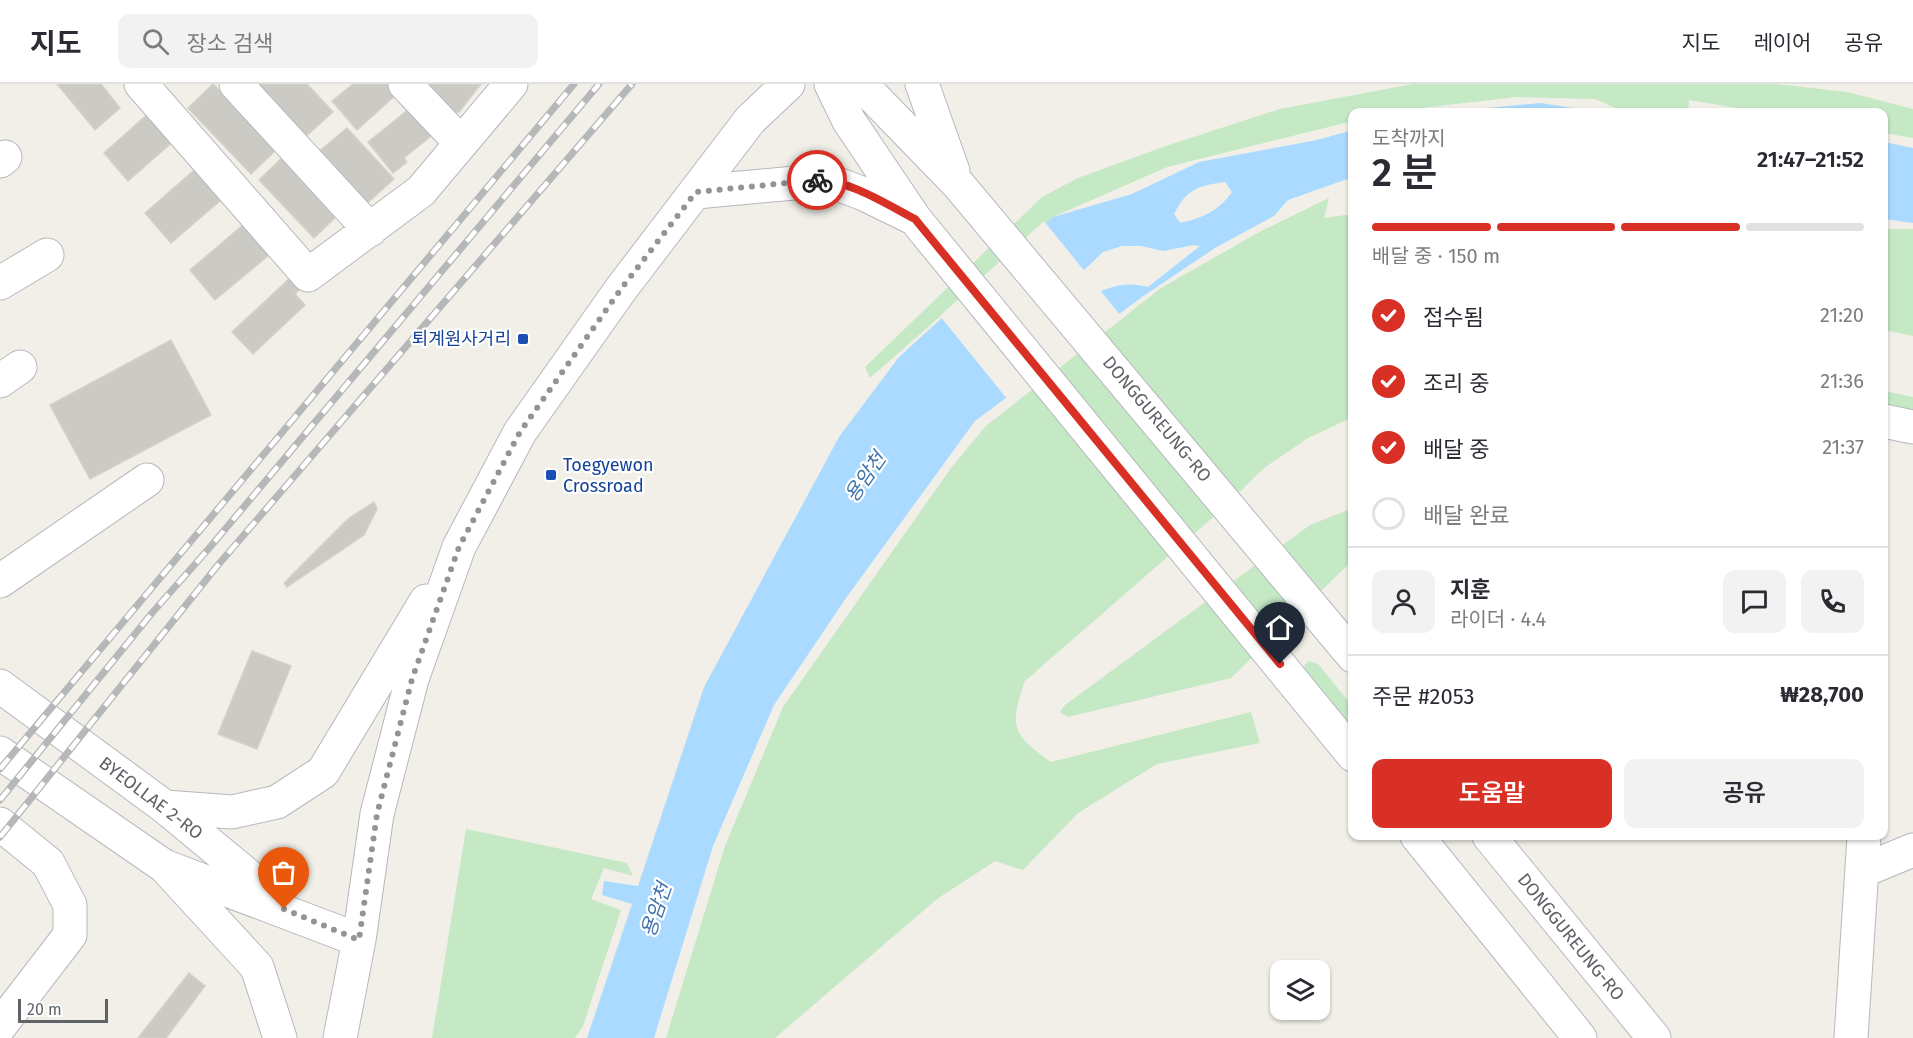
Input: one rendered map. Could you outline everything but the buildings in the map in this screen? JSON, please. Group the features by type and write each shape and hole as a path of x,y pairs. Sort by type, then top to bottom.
{"street":[{"path":"141,84 308,275 421,191 512,84"},
{"path":"236,84 370,230"},
{"path":"405,84 461,143"},
{"path":"165,807 232,812 277,802 323,772 459,547 520,432 621,289 750,120 789,84"},
{"path":"831,84 849,121 915,219 1348,749"},
{"path":"922,88 958,184"},
{"name":"DONGGUREUNG-RO","path":"870,94 958,184 1348,649"},
{"path":"696,192 827,180 864,194 915,219"},
{"path":"0,283 47,255"},
{"path":"1888,422 1913,427"},
{"path":"0,581 147,480"},
{"path":"340,1038 359,940 377,814 412,679 459,547"},
{"name":"BYEOLLAE 2-RO","path":"0,686 165,807 298,915"},
{"name":"BYEOLLAE 2-RO","path":"0,753 164,866 359,940"},
{"path":"0,824 48,863 70,905 70,935 0,1026"},
{"path":"1421,840 1580,1038"},
{"name":"DONGGUREUNG-RO","path":"1492,840 1654,1038"},
{"path":"1851,1038 1864,840"},
{"path":"1862,872 1913,850"},
{"path":"164,866 257,967 280,1038"}],"green space":[{"path":"1413,84 1775,84 1847,92 1913,109 1913,138 1888,134 1888,108 1737,108 1689,100 1688,108 1616,108 1595,99 1516,97 1421,108 1348,108 1348,122 1167,167 1053,217 870,378 865,367 1042,197 1078,178 1163,147 1280,109"},
{"path":"1329,198 1324,218 1348,215 1348,419 1308,438 1264,468 1219,512 1025,681 1016,719 1021,736 1051,762 1251,712 1260,743 1157,764 1078,813 1023,870 995,861 937,899 775,1038 666,1038 725,846 783,707 951,468 986,426 1161,288 1261,231"},
{"path":"1888,229 1913,229 1913,336 1888,331"},
{"path":"1888,392 1913,397 1913,425 1888,420"},
{"path":"1348,510 1348,565 1231,678 1068,717 1060,712 1065,705 1310,525"},
{"path":"1309,661 1318,664 1348,701 1348,723 1306,673 1304,666"},
{"path":"466,829 627,863 633,876 604,868 591,899 621,910 583,1026 575,1038 432,1038"}],"water":[{"path":"1540,103 1573,108 1488,108"},
{"name":"용암천","path":"1348,131 1348,179 1288,200 1274,216 1215,248 1142,297 975,421 846,598 774,705 713,846 654,1038 587,1038 632,904 602,895 604,881 638,886 704,687 839,437 899,357 1053,217 1132,194 1199,162 1317,140","holes":["1225,182 1232,192 1216,209 1196,219 1180,223 1174,214 1188,194 1200,187","1122,246 1141,246 1163,251 1200,246 1148,287 1133,284 1119,285 1092,295 1082,287 1080,274 1103,252"]},
{"path":"1888,143 1913,148 1913,223 1888,220"}],"pier":[{"path":"1044,221 1086,273 1084,275 1085,286 1092,292 1099,289 1121,316 1008,400 940,316"}],"railway":[{"path":"0,769 574,84"},
{"path":"0,800 152,613 211,546 599,84"},
{"path":"0,837 218,565 632,84"}],"way so far":[{"path":"284,909 359,940 377,814 412,679 459,547 520,432 621,289 696,192 817,180"}],"place":[{"name":"퇴계원사거리","path":"523,339"},
{"name":"Toegyewon Crossroad","path":"551,475"}],"route":[{"path":"817,180 827,180 864,194 915,219 1280,664"}]}
